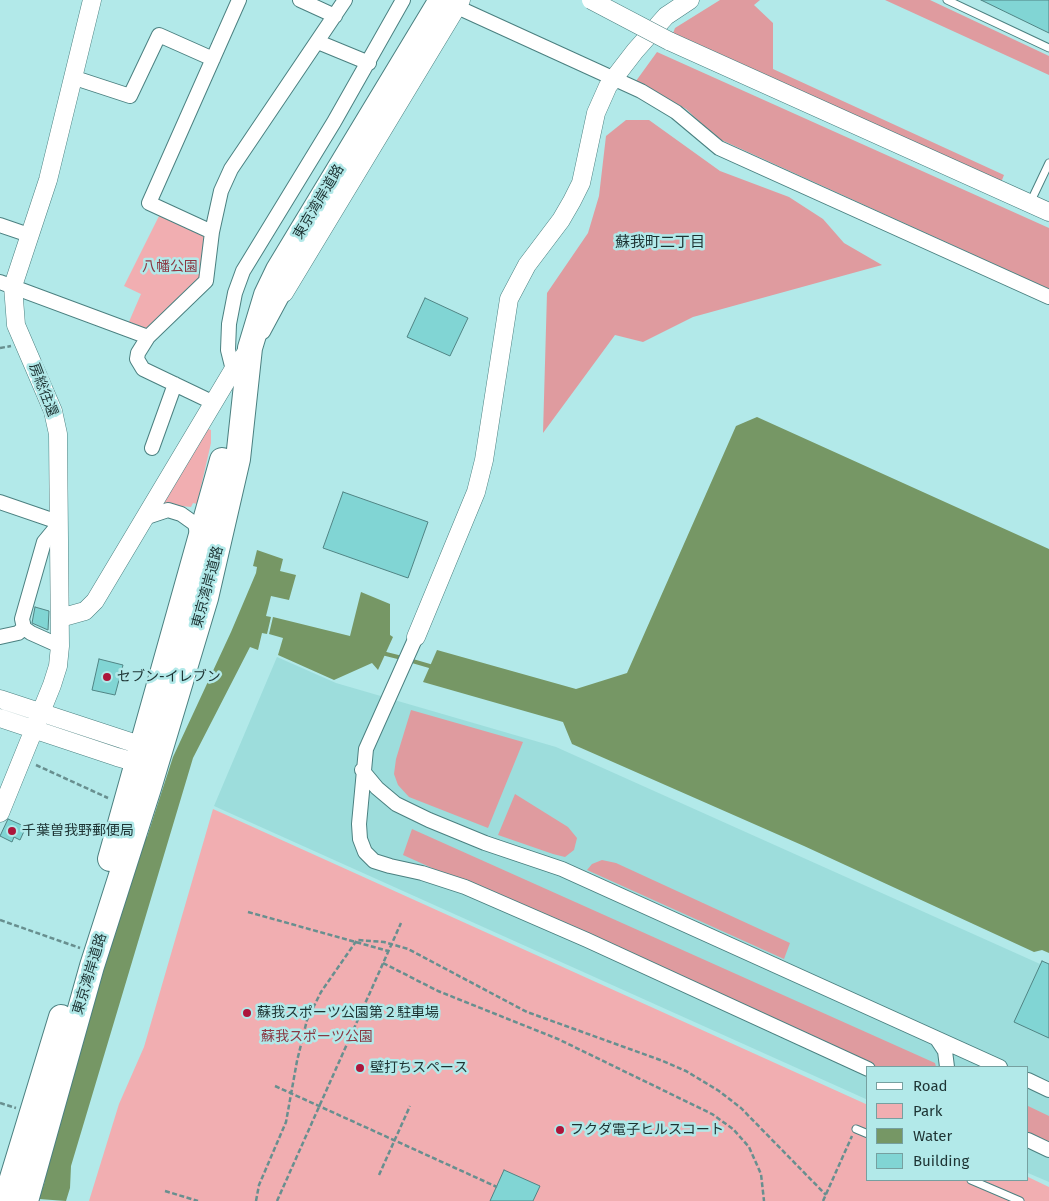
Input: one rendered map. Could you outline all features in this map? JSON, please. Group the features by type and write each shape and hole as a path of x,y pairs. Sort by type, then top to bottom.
{"highway":[{"name":"東京湾岸道路","path":"26,1201 92,966 225,444 233,370 244,319 268,293 276,247 422,0"},
{"name":"東京湾岸道路","path":"5,1201 126,806 146,756 220,543 238,459 250,348 268,293 283,262 453,2"}],"street":[{"name":"房総往還","path":"0,813 42,712 58,666 60,646 58,434 53,411 16,325 6,284 29,235 48,180 92,0"},
{"path":"212,232 149,203 239,0"},
{"path":"300,0 335,16"},
{"path":"214,403 143,369 137,359 138,353 148,337 206,281 212,232 221,191 230,169 345,0"},
{"path":"233,370 228,350 229,324 235,293 243,271 369,63 403,0"},
{"path":"591,0 669,41 1049,212"},
{"path":"690,0 666,16 634,51 613,79 596,113 581,182 562,220 527,265 509,299 484,460 476,492 416,638 366,749 362,770 358,824 360,839 365,852 374,861 465,887 587,940 866,1068"},
{"path":"453,2 641,91 676,112 719,148 1049,297"},
{"path":"72,77 130,96 159,34 213,59"},
{"path":"318,42 369,63"},
{"path":"0,225 29,235"},
{"path":"6,284 148,337"},
{"path":"60,618 80,614 90,607 147,517 233,370 250,348"},
{"path":"152,448 175,384"},
{"path":"0,502 58,523 44,542 24,611 24,628"},
{"path":"147,517 168,510 190,519 196,524 199,547"},
{"path":"0,637 18,633 24,628"},
{"path":"24,628 60,646"},
{"path":"0,698 42,712 146,756"},
{"path":"0,718 34,730 146,756"},
{"path":"362,770 377,788 396,804 429,820 485,843 562,869 996,1066"},
{"path":"937,1039 945,1051 947,1066"},
{"path":"1029,1080 1049,1090"},
{"path":"1029,1140 1049,1150"}],"lane":[{"path":"947,0 1049,48"},
{"path":"1030,203 1049,163"},
{"path":"856,1129 866,1133"},
{"path":"973,1181 1020,1201"}],"path":[{"path":"22,759 126,806"},
{"path":"248,912 388,951"},
{"path":"0,920 81,948"},
{"path":"277,1201 400,922"},
{"path":"354,941 374,941 391,944 415,952 520,1009 663,1061 708,1083 741,1108 826,1195"},
{"path":"256,1201 259,1185 283,1132 292,1094 302,1034 311,1010 354,941"},
{"path":"383,962 438,991 558,1039 712,1114 733,1129 749,1147 761,1174 764,1201"},
{"path":"275,1086 497,1187"},
{"path":"379,1175 410,1106"},
{"path":"823,1201 856,1129"},
{"path":"165,1191 198,1201"}],"shaded area":[{"path":"720,0 760,0 754,5 773,23 773,69 1004,175 1000,185 672,36 675,28"},
{"path":"885,0 930,0 1049,56 1049,75"},
{"path":"657,52 1049,228 1049,289 717,138 686,109 636,81"},
{"path":"626,120 649,120 720,171 789,197 823,219 844,243 882,265 693,317 643,342 615,335 543,433 547,293 588,233 599,196 606,136"},
{"path":"277,657 336,683 556,747 1049,968 1049,1182 1029,1173 1029,1066 866,1066 866,1099 214,806"},
{"path":"411,710 523,742 488,828 409,797 398,785 394,774 396,759"},
{"path":"515,794 568,827 577,838 574,850 565,857 498,835"},
{"path":"412,829 935,1063 936,1066 874,1066 403,855"},
{"path":"602,860 616,863 790,943 784,959 587,870 592,864"},
{"path":"1029,1106 1049,1116 1049,1142 1029,1133"}],"green space":[{"name":"八幡公園","path":"160,214 206,235 202,279 148,335 128,324 141,294 124,286"},
{"path":"206,428 211,430 211,443 197,504 193,503 191,507 162,504"},
{"name":"蘇我スポーツ公園","path":"213,809 866,1104 866,1181 1029,1181 1029,1177 1049,1187 1049,1201 89,1201 119,1104 144,1047"}],"water":[{"path":"757,417 1049,549 1049,953 1042,950 1034,952 804,846 572,744 563,722 423,682 437,650 576,689 627,673 736,426"},
{"path":"257,550 283,559 280,571 296,575 289,600 271,596 266,616 271,617 267,634 262,633 258,650 250,647 193,758 71,1166 70,1188 66,1201 39,1199 45,1181 45,1162 143,836 147,837 173,757 256,573 257,567 253,566"},
{"path":"361,592 390,604 390,635 393,637 378,670 372,663 334,680 278,655 283,638 269,634 273,617 350,636"}],"building":[{"path":"981,0 1049,0 1049,33"},
{"path":"425,298 468,318 450,356 407,337"},
{"path":"343,492 428,522 408,578 323,548"},
{"path":"35,607 49,611 48,630 32,623"},
{"name":"セブン-イレブン","path":"99,659 123,665 115,695 92,690"},
{"path":"8,819 26,827 20,840 14,837 12,842 0,836"},
{"path":"1042,961 1049,964 1049,1038 1014,1022"},
{"path":"504,1170 540,1186 533,1201 490,1201"}],"waterway":[{"path":"382,653 402,658"},
{"path":"409,660 433,667"}],"place":[{"name":"セブン-イレブン","path":"107,677"},
{"name":"千葉曽我野郵便局","path":"12,831"},
{"name":"蘇我スポーツ公園第２駐車場","path":"247,1013"},
{"name":"壁打ちスペース","path":"360,1068"},
{"name":"フクダ電子ヒルスコート","path":"560,1130"}],"district":[{"name":"蘇我町二丁目","path":"660,243"}]}
